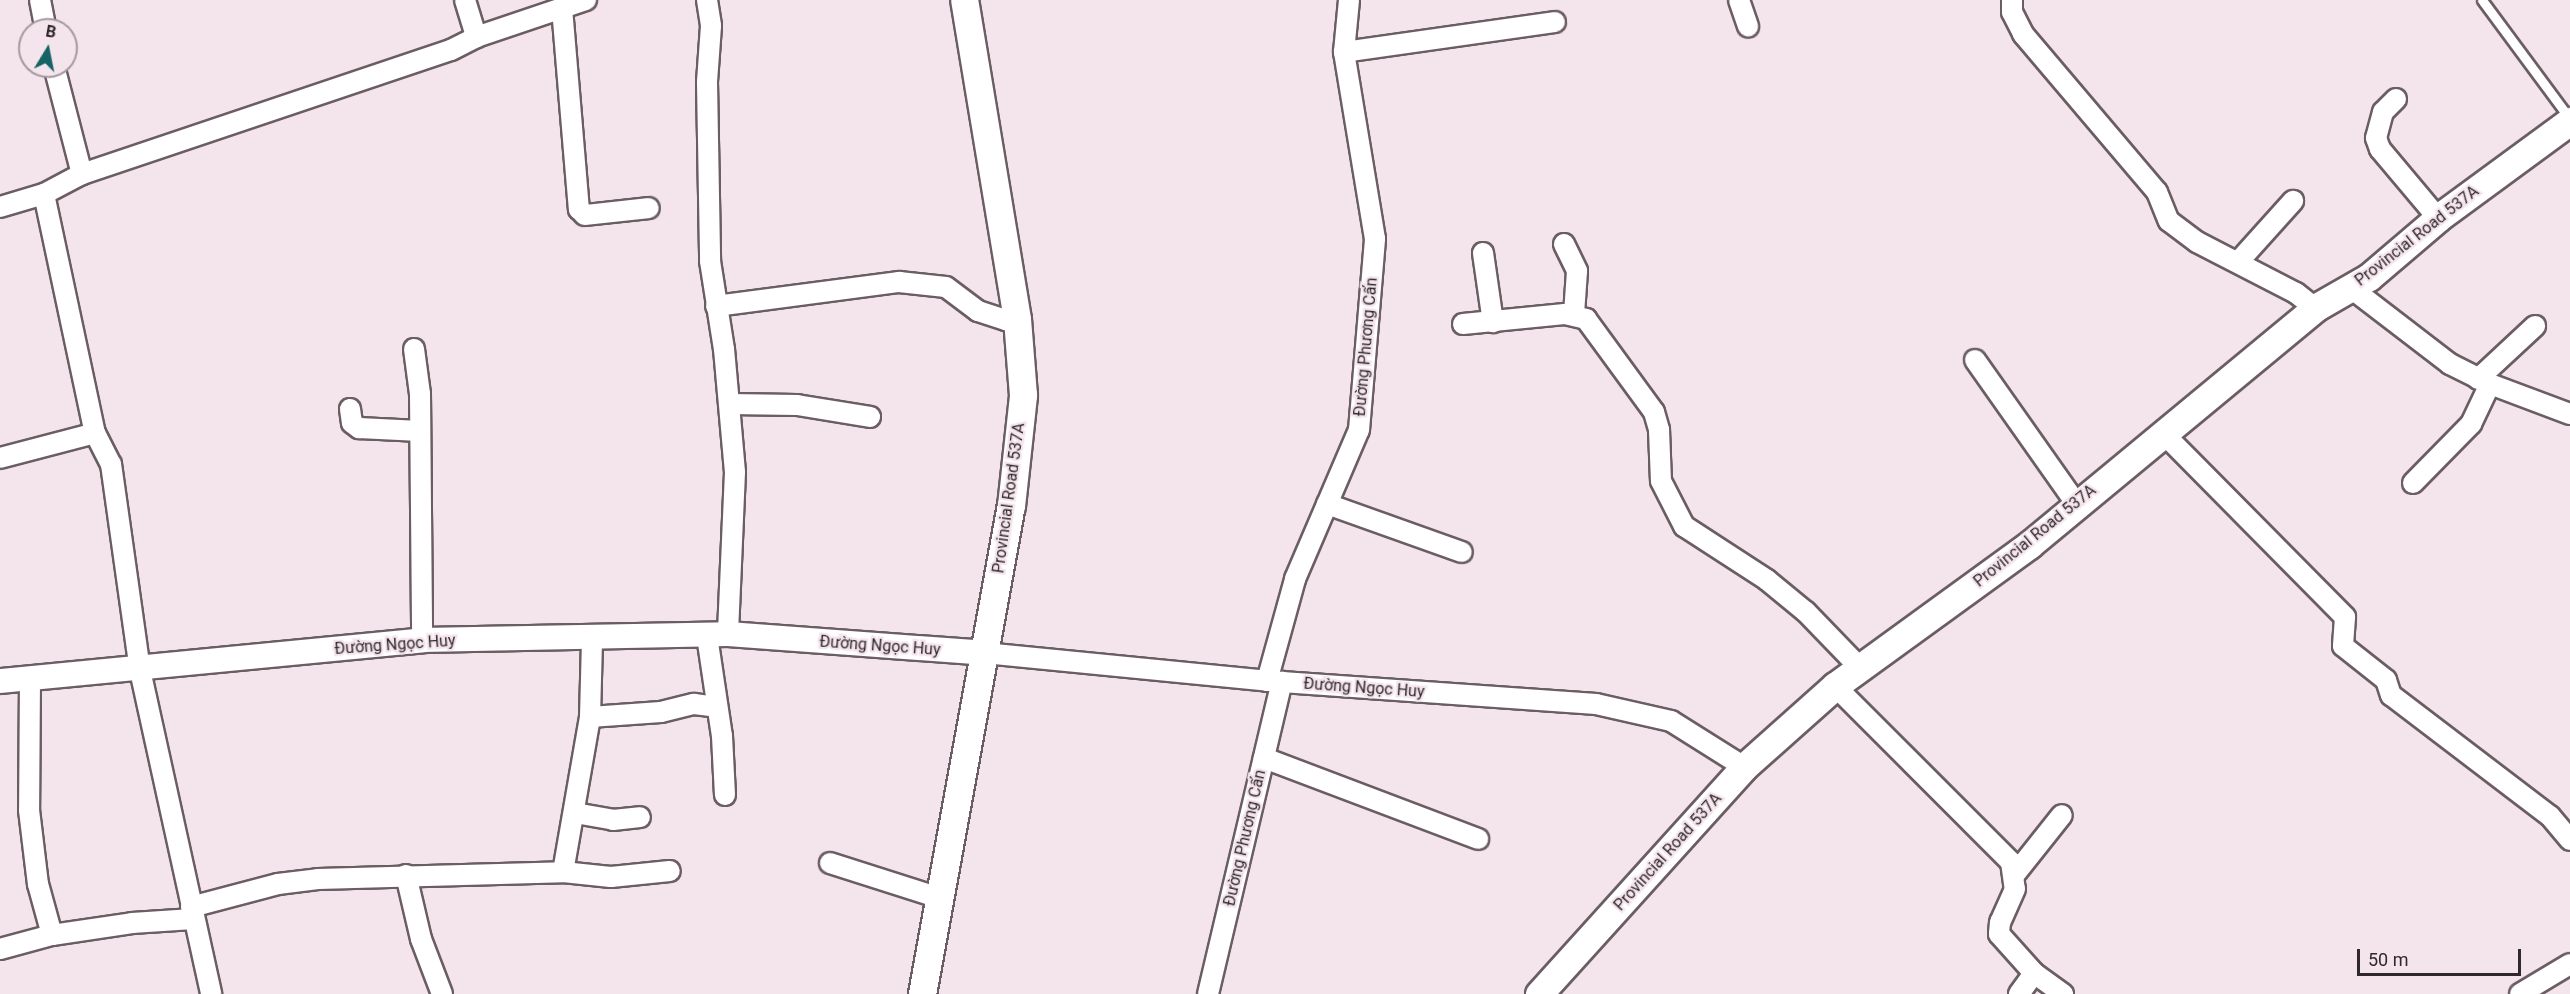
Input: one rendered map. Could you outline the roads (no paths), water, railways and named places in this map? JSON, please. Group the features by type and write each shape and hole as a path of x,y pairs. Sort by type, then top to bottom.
{"main road":[{"name":"Provincial Road 537A","path":"922,994 984,653 1019,444 1023,395 1017,319 964,0"},
{"name":"Provincial Road 537A","path":"1539,994 1744,767 1835,686 2029,545 2076,503 2315,308 2369,277 2438,218 2570,120"}],"street":[{"path":"40,0 44,18"},
{"path":"465,0 476,37"},
{"path":"0,207 44,194 82,174 451,50 476,37 586,0"},
{"path":"707,0 711,26 707,82 710,261 730,404 735,472 718,635 717,707 725,795"},
{"name":"Đường Phương Cấn","path":"1208,994 1264,758 1275,682 1295,579 1359,430 1375,239 1344,52 1349,0"},
{"path":"1739,0 1748,26"},
{"path":"2012,0 2012,12 2023,34 2157,192 2169,221 2197,242 2239,261 2315,308"},
{"path":"562,8 579,209 585,215 649,208"},
{"path":"1344,52 1555,22"},
{"path":"57,78 82,174"},
{"path":"2396,99 2383,112 2376,138 2380,148 2438,218"},
{"path":"44,194 95,433 111,464 140,670 211,994"},
{"path":"2239,261 2293,201"},
{"path":"1564,244 1577,272 1574,314"},
{"path":"1483,253 1493,322"},
{"path":"716,306 899,282 946,287 978,311 1006,320 1017,319"},
{"path":"2351,288 2426,347 2484,382 2570,414"},
{"path":"1463,324 1581,315 1596,331 1654,412 1659,430 1661,481 1684,526 1767,580 1806,612 1860,668"},
{"path":"2413,483 2471,424 2484,382 2535,326"},
{"path":"414,349 420,431 422,639"},
{"path":"1976,360 2076,503"},
{"path":"730,404 797,405 870,417"},
{"path":"350,409 352,423 359,428 420,431"},
{"path":"0,458 95,433"},
{"path":"2163,433 2345,617 2343,646 2386,680 2391,695 2550,816 2570,840"},
{"path":"1327,504 1462,552"},
{"name":"Đường Ngọc Huy","path":"0,681 140,670 422,639 592,640 718,635 984,653 1275,682 1596,704 1671,721 1744,767"},
{"path":"563,872 590,717 592,640"},
{"path":"30,679 31,832 38,884 52,935"},
{"path":"1835,686 1966,814 2011,862 2015,874 2015,889 2000,922 2000,934 2034,974 2063,994"},
{"path":"590,717 661,712 694,704 717,707"},
{"path":"1264,758 1478,839"},
{"path":"575,813 613,820 640,817"},
{"path":"2015,874 2062,815"},
{"path":"830,863 940,898"},
{"path":"0,949 52,935 192,913 278,884 406,874 563,872 611,877 670,871"},
{"path":"406,874 418,930 442,994"},
{"path":"2520,994 2570,964"},
{"path":"2019,994 2034,974"}],"lane":[{"path":"2482,0 2570,120"}]}
